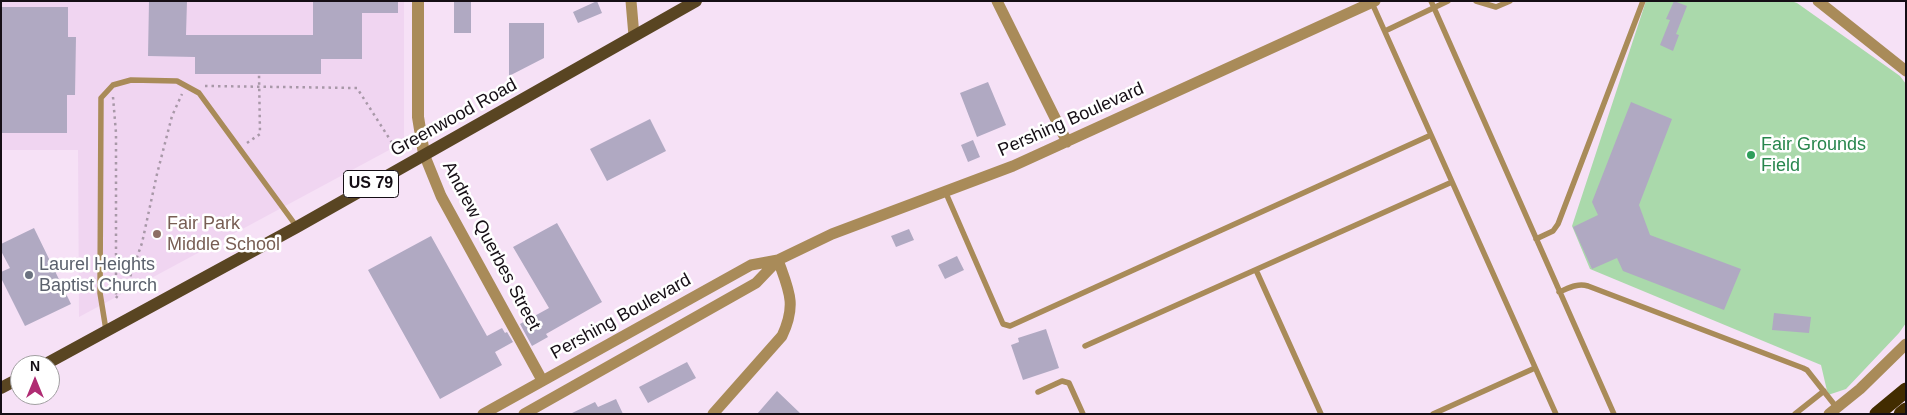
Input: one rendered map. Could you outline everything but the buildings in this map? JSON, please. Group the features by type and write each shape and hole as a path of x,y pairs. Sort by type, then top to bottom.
{"highway":[{"path":"1877,414 1906,390"},
{"path":"1901,414 1906,410"}],"main road":[{"name":"Greenwood Road","path":"60,356 296,227 696,1"}],"street":[{"path":"418,1 418,117 424,154"},
{"path":"631,1 634,36"},
{"path":"997,1 1067,142"},
{"path":"1818,1 1906,71"},
{"name":"Pershing Boulevard","path":"483,414 751,265 778,260 832,234 1013,166 1373,2"},
{"name":"Andrew Querbes Street","path":"424,154 441,196 542,380"},
{"path":"712,414 782,336 788,323 791,309 790,295 778,260"},
{"name":"Pershing Boulevard","path":"524,414 756,283 778,260"},
{"path":"1833,411 1860,389 1906,344"}],"lane":[{"path":"1431,1 1614,414"},
{"path":"1385,31 1448,1"},
{"path":"1479,2 1496,7 1510,1"},
{"path":"1536,238 1553,231 1558,224 1643,1"},
{"path":"1373,2 1556,414"},
{"path":"106,332 100,293 101,98 112,85 131,80 176,81 199,93 296,227"},
{"path":"945,191 1003,324 1010,326 1431,135"},
{"path":"1085,346 1452,182"},
{"path":"1256,270 1321,414"},
{"path":"1559,292 1582,284 1803,368 1824,391 1833,411"},
{"path":"1433,414 1535,368"},
{"path":"1038,392 1062,381 1070,383 1083,414"},
{"path":"1795,414 1824,391"}],"path":[{"path":"239,148 260,134 259,74"},
{"path":"112,85 116,132 116,298 129,280 142,243 172,116 185,86"},
{"path":"192,90 206,86 357,88 396,149"}],"shaded area":[{"name":"Fair Park Middle School","path":"1,1 404,1 404,142 79,317 78,150 1,150"}],"green space":[{"name":"Fair Grounds Field","path":"1646,1 1791,1 1797,3 1900,76 1906,84 1906,323 1899,333 1846,389 1828,395 1821,365 1590,269 1572,226"}],"place":[{"name":"Fair Grounds Field","path":"1751,155"},
{"name":"Fair Park Middle School","path":"157,234"},
{"name":"Laurel Heights Baptist Church","path":"29,275"}]}
